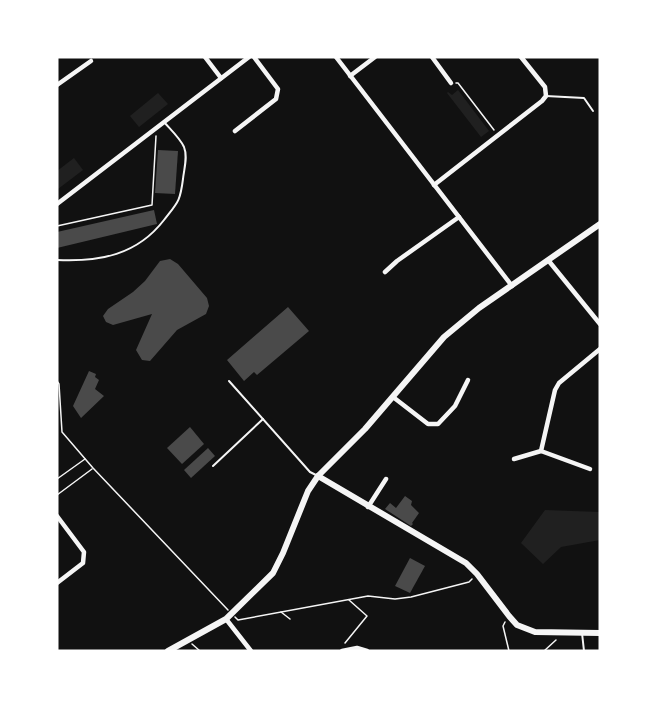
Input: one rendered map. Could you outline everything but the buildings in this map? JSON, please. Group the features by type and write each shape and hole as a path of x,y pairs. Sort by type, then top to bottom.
{"street":[{"path":"205,57 221,78"},
{"path":"57,204 249,57"},
{"path":"235,131 276,99 279,89 254,57"},
{"path":"336,57 512,286"},
{"path":"351,76 375,57"},
{"path":"432,57 451,83"},
{"path":"434,185 546,96 545,87 521,57"},
{"path":"57,75 59,84 90,61"},
{"path":"385,272 459,217"},
{"path":"168,651 229,616 273,573 308,491 318,476 365,429 444,337 479,308 600,224"},
{"path":"548,260 600,324"},
{"path":"541,451 555,390 559,383 600,350"},
{"path":"393,397 428,424 438,424 455,405 468,380"},
{"path":"514,459 541,451 590,469"},
{"path":"318,476 454,555 477,574 517,625 535,632 600,633"},
{"path":"368,507 386,480"},
{"path":"57,516 84,552 83,563 57,583"},
{"path":"229,616 251,651"},
{"path":"343,650 357,648 367,651"}],"lane":[{"path":"546,96 584,98 593,111"},
{"path":"57,260 84,261 124,251 140,244 154,233 180,200 186,155 183,146 164,122"},
{"path":"229,381 310,472 318,476"},
{"path":"213,466 263,419"},
{"path":"582,633 584,651"}],"path":[{"path":"451,83 458,83 498,135"},
{"path":"57,226 152,205 156,136"},
{"path":"57,381 62,432 229,616 238,620 368,596 395,599 411,597 469,582 477,574"},
{"path":"57,479 85,459"},
{"path":"57,495 93,468"},
{"path":"343,650 344,645 367,616 349,600"},
{"path":"281,612 290,619"},
{"path":"509,616 504,626 509,651"},
{"path":"544,651 563,633"},
{"path":"187,640 200,651"}],"shaded area":[{"path":"458,90 489,131 481,137 447,93 452,95"},
{"path":"158,93 168,104 139,127 130,116"},
{"path":"74,158 83,170 58,189 57,171"},
{"path":"545,510 600,512 600,540 561,547 543,564 521,543"}]}
